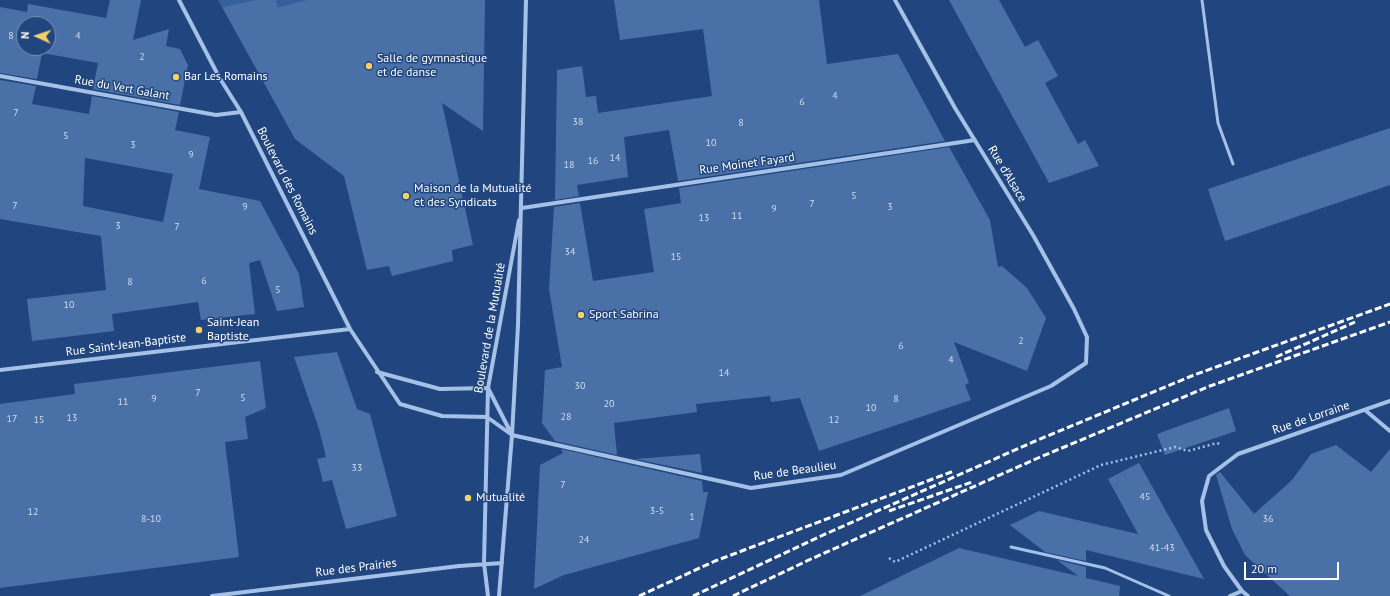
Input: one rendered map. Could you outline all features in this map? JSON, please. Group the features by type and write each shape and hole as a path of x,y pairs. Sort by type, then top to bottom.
{"street":[{"name":"Boulevard des Romains","path":"179,0 219,77 241,112 350,329 377,372 400,404 442,416 487,417"},
{"name":"Boulevard de la Mutualité","path":"499,596 512,435 522,208 526,0"},
{"name":"Rue d'Alsace","path":"895,0 1074,309 1087,337 1086,363"},
{"name":"Rue du Vert Galant","path":"0,76 216,115 241,112"},
{"name":"Rue Moinet Fayard","path":"522,208 975,140"},
{"name":"Boulevard de la Mutualité","path":"488,596 484,564 488,388 522,208"},
{"name":"Rue Saint-Jean-Baptiste","path":"0,370 350,329"},
{"name":"Rue de Beaulieu","path":"512,435 751,488 841,475 1051,386 1086,363"},
{"path":"377,372 440,388 488,388 512,435"},
{"name":"Rue de Lorraine","path":"1238,454 1390,401"},
{"path":"1365,410 1390,431"},
{"path":"487,417 512,435"},
{"path":"1238,454 1209,476 1202,501 1206,530 1224,566 1242,591 1248,596"},
{"name":"Rue des Prairies","path":"212,596 502,563"},
{"path":"1230,596 1242,591"}],"lane":[{"path":"1202,0 1218,124 1233,164"},
{"path":"1011,547 1105,568 1169,596"}],"path":[{"path":"889,558 895,562 1101,466 1175,447 1188,451 1217,443 1238,454"}],"shaded area":[{"path":"218,0 255,0 222,7"},
{"path":"276,0 306,0 278,7"}],"building":[{"path":"110,0 141,0 133,40 169,29 166,46 180,49 188,65 180,105 93,89 98,63 56,56 56,16 16,16 16,56 41,56 37,79 0,73 0,7 27,12 28,4 106,18"},
{"path":"255,0 276,0 278,7 306,0 485,0 483,131 442,103 473,245 452,250 453,261 392,276 389,266 367,270 344,176 295,139 222,7"},
{"path":"614,0 819,0 827,64 898,54 945,141 678,181 669,130 624,137 628,177 577,185 579,196 555,200 557,70 582,66 586,97 596,96 598,113 712,96 703,29 620,40"},
{"path":"949,0 999,0 1025,47 1038,40 1058,76 1045,83 1078,144 1085,140 1099,166 1049,183"},
{"path":"0,80 36,86 32,104 89,114 92,96 179,112 175,130 210,137 199,189 260,201 299,274 304,307 277,311 260,260 249,263 255,314 201,320 198,302 112,314 114,331 32,341 27,299 106,290 101,236 0,219","holes":["85,158 173,174 163,222 83,206"]},
{"path":"1390,128 1390,185 1225,241 1208,189"},
{"path":"949,147 990,220 998,267 1002,266 1027,288 1046,318 1027,371 954,342 969,383 965,385 971,400 819,451 800,398 771,402 770,396 696,404 697,412 614,423 617,455 555,441 542,423 545,370 562,367 549,289 554,207 580,203 593,281 654,272 644,209 681,203 679,188"},
{"path":"337,352 357,409 370,414 397,516 346,529 332,480 323,482 317,459 326,457 319,429 294,357"},
{"path":"260,361 266,408 245,417 248,439 225,442 239,557 0,588 0,404 75,394 74,384"},
{"path":"1229,408 1236,431 1165,455 1157,434"},
{"path":"1336,445 1371,472 1390,449 1390,596 1290,596 1245,555 1232,529 1216,475 1220,472 1254,514 1292,480 1311,454"},
{"path":"561,449 702,481 703,492 708,492 699,538 564,575 534,589 540,465 563,453"},
{"path":"700,454 702,473 635,459"},
{"path":"1139,463 1204,579 1086,550 1086,561 1045,552 1010,525 1039,511 1138,534 1108,479"},
{"path":"959,548 1078,576 1057,560 1086,567 1086,578 1120,586 1119,596 860,596"}],"railway":[{"path":"693,596 821,536 1033,442 1194,375 1390,304"},
{"path":"1276,357 1355,322"},
{"path":"733,596 811,559 1038,458 1162,406 1210,386 1390,322"},
{"path":"639,596 715,561 954,471"},
{"path":"889,511 972,482"}],"place":[{"name":"Salle de gymnastique et de danse","path":"369,66"},
{"name":"Bar Les Romains","path":"176,77"},
{"name":"Maison de la Mutualité et des Syndicats","path":"406,196"},
{"name":"Sport Sabrina","path":"581,315"},
{"name":"Saint-Jean Baptiste","path":"199,330"},
{"name":"Mutualité","path":"468,498"}]}
